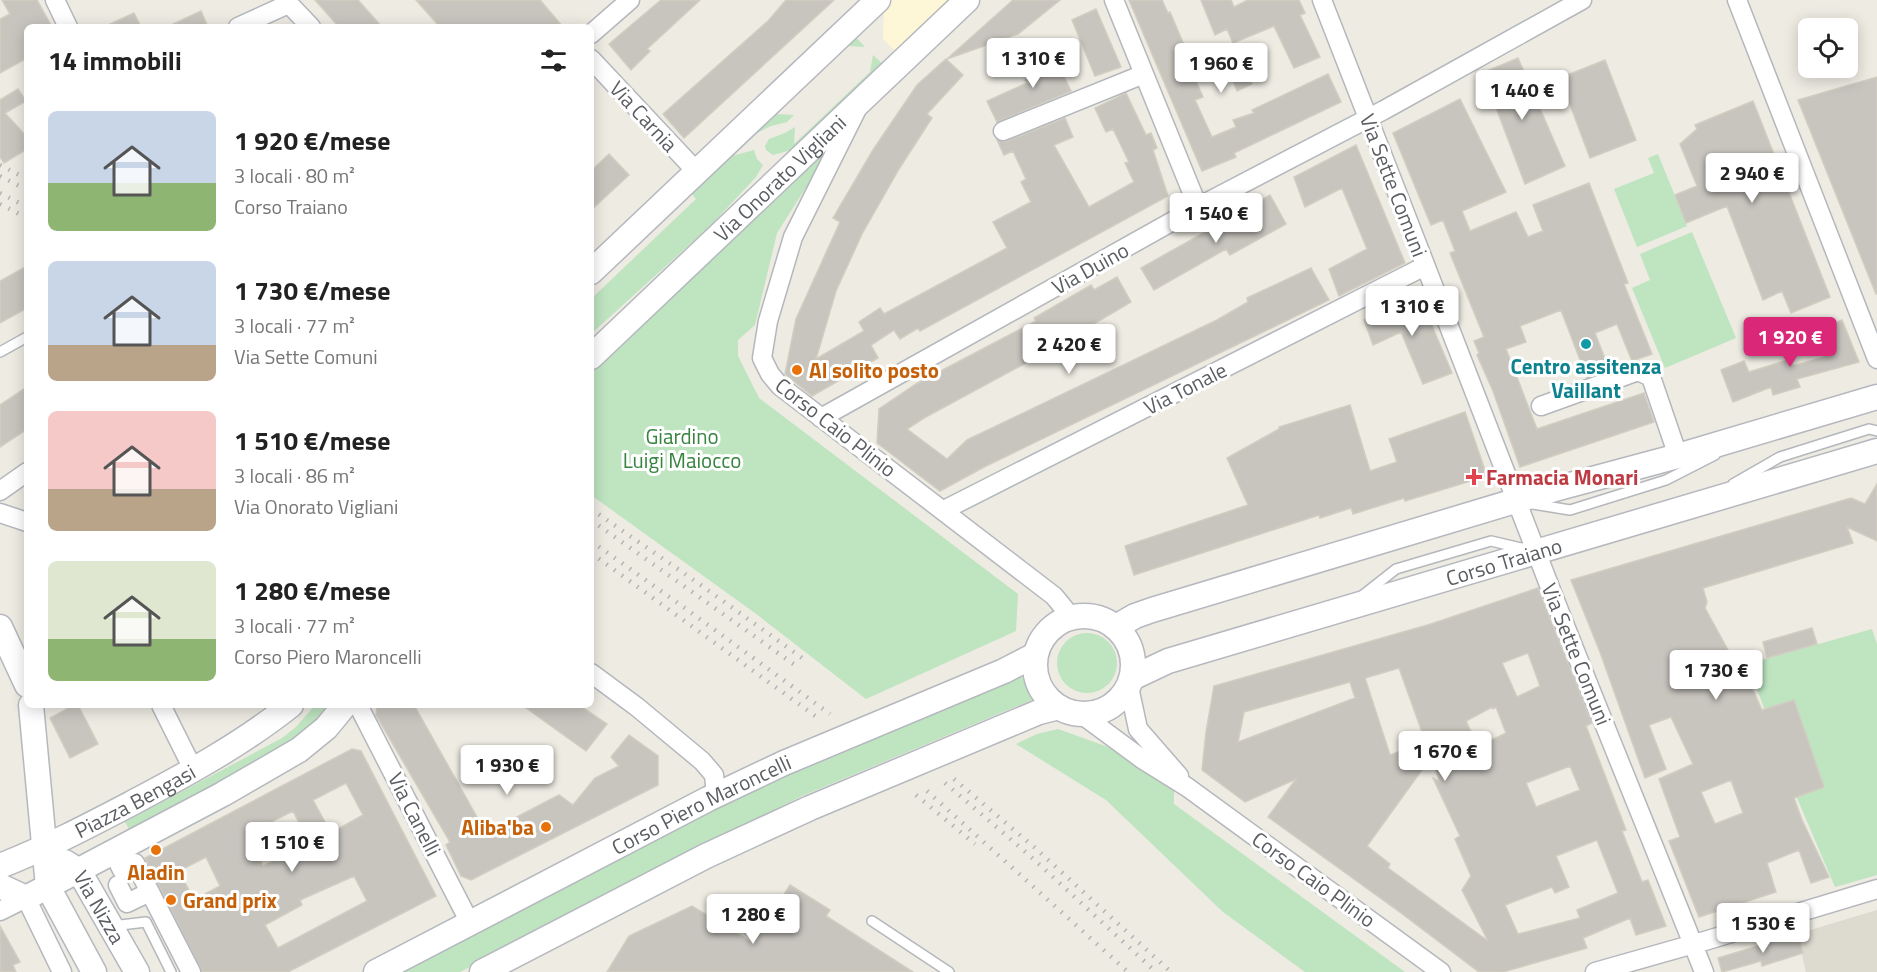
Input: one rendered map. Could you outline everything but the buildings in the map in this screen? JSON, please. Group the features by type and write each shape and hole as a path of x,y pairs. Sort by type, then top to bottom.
{"main road":[{"name":"Via Onorato Vigliani","path":"594,354 967,0"},
{"path":"594,269 872,2"},
{"path":"1116,627 1135,616 1152,610 1516,501 1877,397"},
{"name":"Corso Traiano","path":"1131,682 1168,661 1877,451"},
{"path":"492,970 706,856 810,808 1040,712 1105,710 1126,692 1131,682 1134,664 1123,636 1116,627 1096,615 1084,615 1059,624 1047,633 1035,655 1037,678 1041,688 1048,698 1070,711"},
{"path":"0,627 24,679"},
{"name":"Corso Piero Maroncelli","path":"376,972 716,795 784,763 1004,671 1035,655"},
{"name":"Piazza Bengasi","path":"32,708 45,848"},
{"path":"194,771 287,708"},
{"name":"Piazza Bengasi","path":"26,898 223,794 299,750 326,728 343,708"},
{"name":"Piazza Bengasi","path":"7,863 45,848 194,771"},
{"name":"Via Nizza","path":"45,848 79,871 136,972"},
{"name":"Via Nizza","path":"45,848 48,887 94,972"},
{"path":"7,863 26,898"},
{"path":"0,886 26,898"}],"street":[{"path":"55,0 67,24"},
{"path":"594,31 630,0"},
{"path":"1113,0 1198,207"},
{"name":"Via Sette Comuni","path":"1322,0 1502,459 1516,501 1704,972"},
{"name":"Via Duino","path":"821,418 1198,207 1369,118 1582,0"},
{"path":"1737,0 1877,359"},
{"path":"245,24 284,6 291,6 297,10 309,24"},
{"name":"Via Carnia","path":"594,62 697,172"},
{"path":"1003,131 1144,74"},
{"name":"Corso Caio Plinio","path":"859,104 793,237 768,321 762,358 770,374 780,386 1054,596 1072,618"},
{"name":"Via Tonale","path":"944,510 1425,266"},
{"path":"1541,406 1638,371 1651,376 1678,456"},
{"path":"0,491 24,474"},
{"path":"0,513 24,521"},
{"path":"594,675 637,707 702,761 714,775 716,795"},
{"name":"Corso Caio Plinio","path":"1131,682 1138,729 1187,787"},
{"name":"Piazza Bengasi","path":"162,708 194,771"},
{"name":"Via Canelli","path":"360,708 470,923"},
{"name":"Corso Caio Plinio","path":"1070,711 1187,787 1441,972"},
{"path":"126,862 150,892 191,972"},
{"path":"118,885 127,903 150,892"},
{"path":"1595,972 1877,889"},
{"path":"0,911 26,898 62,972"}],"lane":[{"path":"0,352 24,339"},
{"path":"1700,503 1780,457 1869,429 1877,431"},
{"path":"1516,501 1570,510 1666,480 1762,431"},
{"path":"872,921 949,972"},
{"name":"Via Nizza","path":"111,926 146,922 171,972"}],"shaded area":[{"path":"887,0 957,0 899,55 883,39 884,3"},
{"path":"1877,910 1877,972 1806,972 1797,934"}],"green space":[{"path":"852,33 865,47 848,46 777,114 794,115 787,122 771,126 749,137"},
{"path":"873,55 887,68 795,149 773,155 766,150 765,146 769,139 795,127 794,144 870,72"},
{"name":"Giardino Luigi Maiocco","path":"859,104 777,233 755,325 738,340 738,356 759,398 1018,594 1016,631 866,699 755,613 594,497 594,354"},
{"path":"754,150 757,159 763,165 756,177 711,225 594,331 594,296 696,199 691,193 732,156"},
{"path":"1658,154 1687,226 1637,247 1614,189 1654,173 1648,158"},
{"path":"1692,232 1736,338 1665,368 1632,288 1650,280 1640,254"},
{"path":"1872,629 1877,644 1877,875 1835,887 1794,791 1748,664"},
{"path":"1087,633 1104,638 1112,646 1117,663 1112,680 1104,688 1087,693 1070,688 1062,680 1057,663 1062,646 1070,638"},
{"path":"1020,673 1032,700 802,796 460,972 400,972 726,801"},
{"path":"312,708 326,708 306,731 287,746 130,831 125,822 282,738 296,727"},
{"path":"1058,729 1108,747 1174,790 1174,804 1405,972 1305,972 1223,912 1106,800 1016,744 1037,734"}],"railway":[{"path":"0,165 24,177"},
{"path":"0,176 24,188"},
{"path":"0,193 24,205"},
{"path":"0,204 24,216"},
{"path":"594,511 805,660"},
{"path":"594,522 799,668"},
{"path":"594,543 830,714"},
{"path":"594,555 818,718"},
{"path":"954,779 1034,847 1171,972"},
{"path":"945,783 1029,855 1156,972"},
{"path":"927,791 1128,972"},
{"path":"916,795 975,844"}],"place":[{"name":"Centro assitenza Vaillant","path":"1586,344"},
{"name":"Al solito posto","path":"797,370"},
{"name":"Farmacia Monari","path":"1474,477"},
{"name":"Aliba'ba","path":"546,827"},
{"name":"Aladin","path":"156,850"},
{"name":"Grand prix","path":"171,900"}]}
